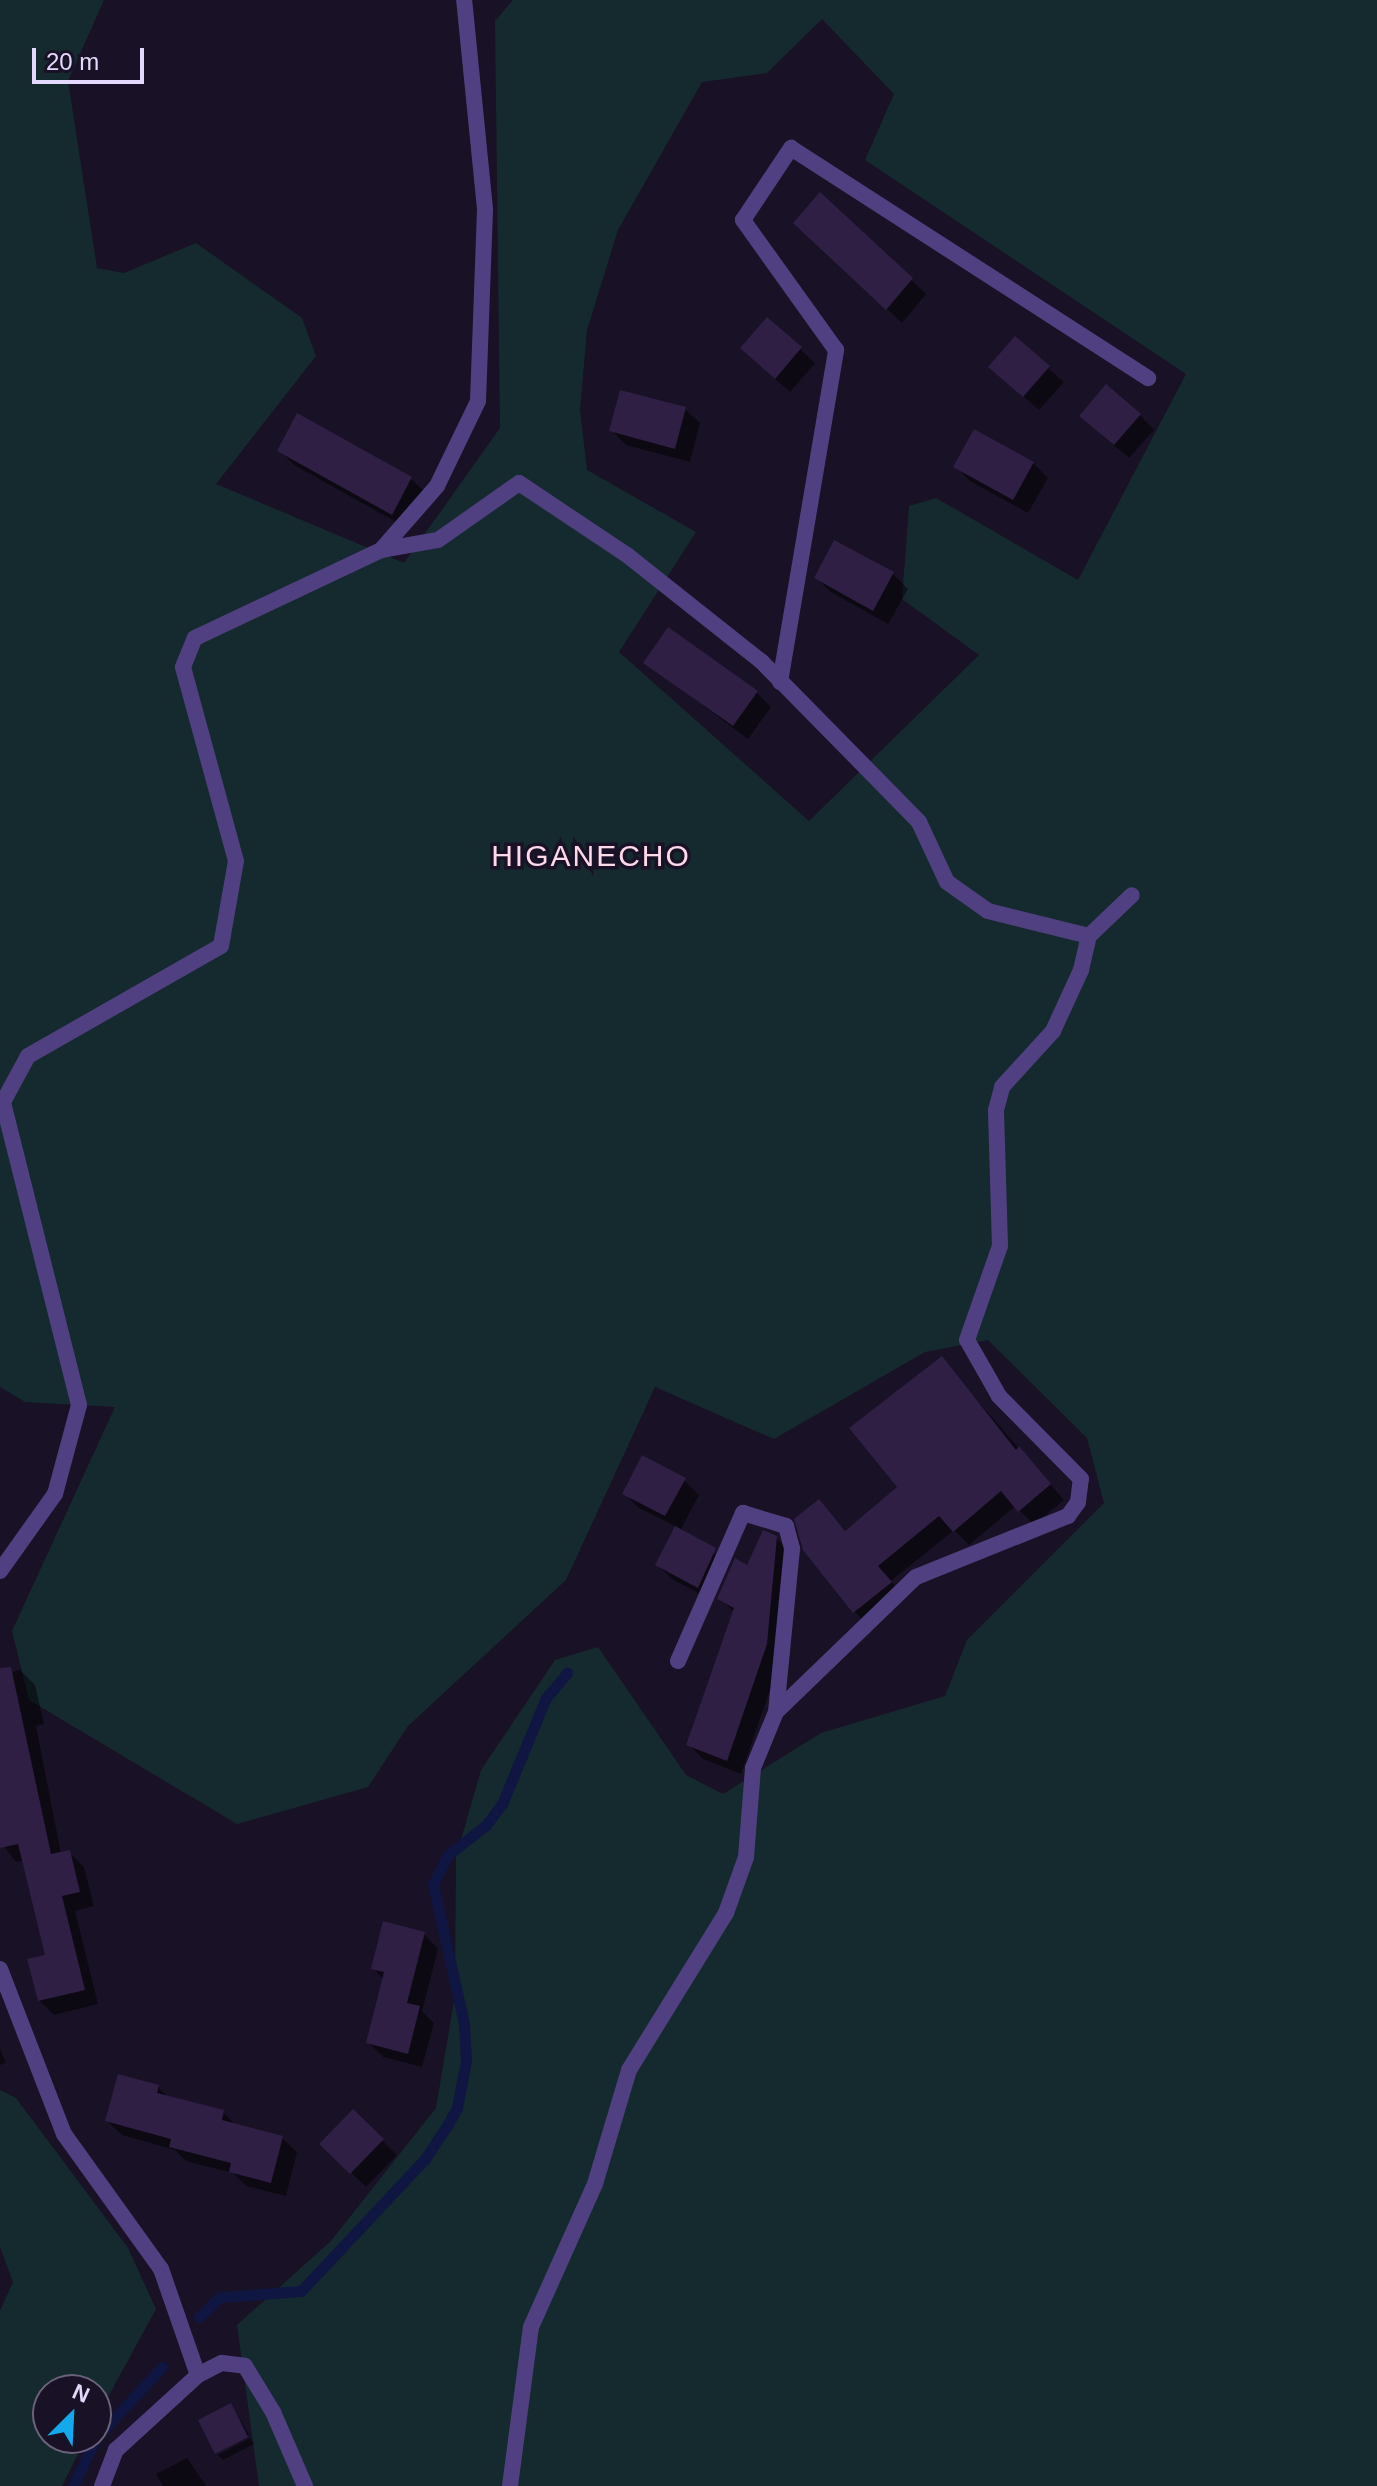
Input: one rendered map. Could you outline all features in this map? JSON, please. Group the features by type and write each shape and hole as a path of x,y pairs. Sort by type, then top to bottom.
{"street":[{"path":"381,550 437,486 478,401 485,209 464,0"},
{"path":"780,682 836,350 743,220 791,148 1148,378"},
{"path":"0,1571 55,1494 79,1405 3,1102 28,1056 221,946 236,861 183,667 195,638 381,550 438,540 519,483 627,555 780,682 919,822 947,882 988,911 1089,936"},
{"path":"776,1712 916,1577 1068,1516 1078,1502 1081,1479 999,1396 967,1340 1000,1246 996,1110 1002,1087 1053,1031 1081,970 1089,936 1132,895"},
{"path":"510,2486 531,2327 595,2184 629,2070 726,1913 746,1857 753,1768 776,1712 792,1549 786,1526 743,1513 678,1661"},
{"path":"0,1969 64,2134 161,2269 198,2375"},
{"path":"102,2486 116,2450 198,2375 222,2363 245,2366 273,2412 305,2486"}],"green space":[{"path":"0,0 104,0 68,81 97,268 124,273 196,243 302,318 316,356 216,484 404,563 500,428 495,21 513,0 1377,0 1377,2486 259,2486 237,2325 331,2241 436,2108 455,1995 456,1857 481,1770 555,1660 598,1647 686,1775 723,1794 821,1733 945,1696 967,1640 1104,1503 1087,1438 988,1340 925,1352 774,1439 655,1387 566,1580 408,1726 368,1787 237,1824 29,1700 12,1631 115,1407 25,1402 0,1387","holes":["822,19 894,94 865,160 1186,374 1078,580 936,498 909,506 902,599 979,655 809,821 619,652 696,532 587,470 580,410 587,330 618,230 702,82 767,73"]},
{"path":"0,2090 16,2098 128,2248 156,2309 112,2390 112,2374 32,2374 32,2454 78,2454 62,2486 0,2486 0,2311 13,2282 0,2247"}],"building":[{"path":"820,192 913,278 886,310 793,223"},
{"path":"767,317 802,347 775,379 740,348"},
{"path":"1015,336 1050,366 1023,397 988,367"},
{"path":"1106,384 1141,414 1114,445 1079,416"},
{"path":"620,390 686,407 675,449 609,431"},
{"path":"297,413 412,477 392,515 277,451"},
{"path":"974,429 1034,462 1013,500 953,467"},
{"path":"834,540 894,572 873,611 814,578"},
{"path":"668,627 758,691 733,726 643,663"},
{"path":"942,1356 1016,1450 1019,1446 1051,1484 1018,1512 1001,1491 953,1532 939,1516 878,1566 892,1582 853,1613 803,1550 794,1519 819,1499 845,1531 897,1487 849,1428"},
{"path":"642,1455 686,1478 665,1516 622,1494"},
{"path":"675,1526 716,1548 698,1588 655,1565"},
{"path":"763,1530 777,1536 767,1644 727,1761 686,1745 734,1608 717,1599 735,1558 747,1565"},
{"path":"11,1667 51,1854 70,1850 80,1892 62,1896 85,1990 38,2001 27,1959 45,1955 18,1844 0,1848 0,1668"},
{"path":"383,1921 425,1932 407,2003 420,2006 408,2054 366,2043 384,1972 371,1969"},
{"path":"118,2074 159,2085 157,2093 224,2110 222,2120 283,2136 271,2183 229,2172 231,2163 169,2147 171,2139 105,2121"},
{"path":"353,2109 384,2139 350,2174 319,2144"},
{"path":"231,2403 248,2437 215,2454 198,2420"}],"waterway":[{"path":"199,2317 220,2297 301,2291 425,2159 448,2124 457,2108 466,2061 464,2024 433,1884 448,1855 486,1825 502,1804 546,1698 567,1673"},
{"path":"112,2421 162,2367"},
{"path":"73,2486 88,2454"}],"district":[{"name":"HIGANECHO","path":"591,856"}]}
